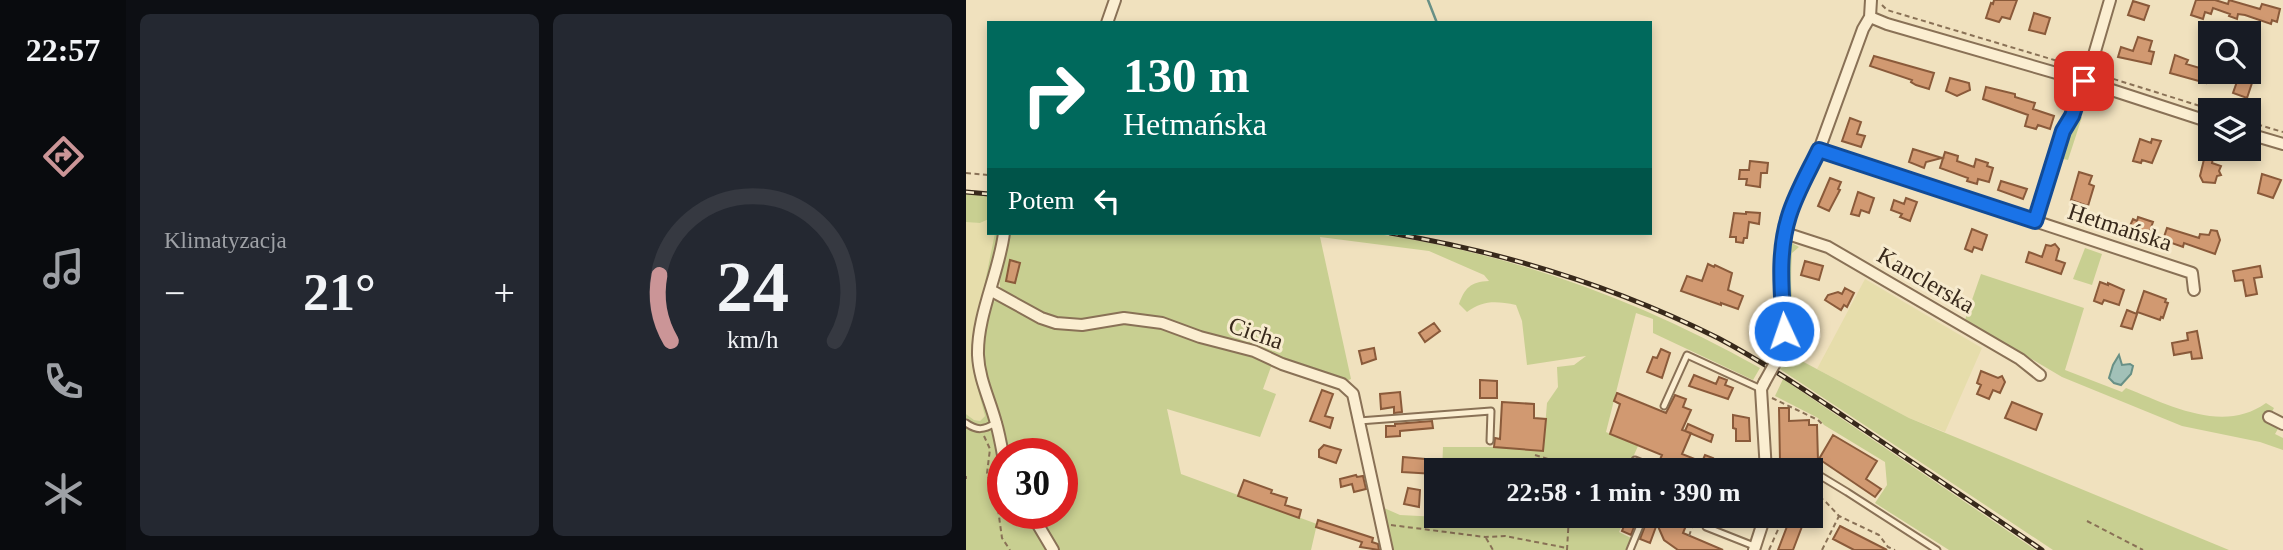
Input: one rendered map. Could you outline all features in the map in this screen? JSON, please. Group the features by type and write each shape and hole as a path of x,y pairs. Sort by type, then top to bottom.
{"street":[{"path":"1108,21 1115,0"},
{"path":"2035,221 2063,131 2072,116 2091,65 2110,0"},
{"path":"1765,458 1762,391 1783,348 1780,264 1789,214 1819,150 1863,29 1870,17 1873,1"},
{"path":"1870,17 2198,118"},
{"path":"2261,138 2283,144"},
{"name":"Hetmańska","path":"1819,150 2192,273 2194,290"},
{"name":"Kanclerska","path":"1785,233 1828,247 2020,359 2040,375"},
{"path":"1000,438 980,373 978,353 983,319 1004,235"},
{"name":"Cicha","path":"992,291 1041,318 1056,323 1070,326 1124,318 1148,320 1254,351 1348,388 1353,394 1387,550"},
{"path":"2269,417 2283,424"},
{"path":"1754,549 1761,528"},
{"path":"1041,529 1053,550"}],"lane":[{"path":"1664,406 1687,355 1762,391"},
{"path":"1359,421 1491,411 1490,441"},
{"path":"966,423 981,429 996,422"},
{"path":"1823,477 1937,550"},
{"path":"1630,550 1639,528"},
{"path":"1708,528 1754,549"}],"path":[{"path":"1873,1 1887,10 2071,65 2091,65 2097,68 2099,74 2198,105"},
{"path":"2261,126 2283,132"},
{"path":"966,173 987,175"},
{"path":"1762,391 1823,425"},
{"path":"981,429 990,449 986,473 997,502 1002,538 1010,550"},
{"path":"1535,455 1545,458"},
{"path":"1823,500 1839,516 1879,535 1888,547 1895,550"},
{"path":"1822,550 1839,516"},
{"path":"2087,521 2143,550"},
{"path":"1381,523 1485,537 1506,536 1567,549 1569,528"},
{"path":"1689,536 1692,528"},
{"path":"1769,550 1779,528"},
{"path":"1485,537 1493,550"}],"shaded area":[{"path":"987,220 987,235 996,235 973,341 985,416 980,421 966,414 966,221 980,223"},
{"path":"1865,279 1982,348 1945,432 1909,418 1817,369"}],"green space":[{"path":"2081,106 2079,116 2082,117 2068,160 2059,158 2066,137"},
{"path":"966,194 987,196 987,220 980,223 966,222"},
{"path":"995,235 1001,235 976,342 993,421 979,425 966,420 966,414 980,421 985,416 974,375 973,341"},
{"path":"1009,235 1384,235 1473,253 1572,282 1667,321 1760,368 1753,380 1653,333 1653,319 1636,313 1606,432 1638,446 1633,458 1443,458 1443,447 1543,451 1547,403 1558,387 1557,367 1574,365 1586,356 1527,365 1522,321 1516,305 1490,302 1467,312 1459,304 1464,294 1469,287 1489,281 1484,275 1429,251 1320,237 1351,379 1344,382 1163,320 1057,321 1001,289 1000,270"},
{"path":"1790,242 1799,247 1792,253 1791,274 1800,339 1798,359 1909,418 2229,550 2053,550 1777,367 1785,355 1790,358 1792,356 1787,352 1784,265"},
{"path":"2085,248 2102,254 2092,285 2073,279"},
{"path":"1981,274 2084,308 2065,370 2122,392 2126,388 2196,414 2232,416 2249,412 2266,403 2274,408 2267,421 2279,427 2275,434 2283,438 2283,450 2260,442 2182,426 2062,377 1965,320"},
{"path":"999,299 1040,321 1148,322 1246,352 1272,364 1263,389 1276,394 1260,437 1167,409 1181,474 1317,524 1311,550 1056,550 1043,529 1078,529 1078,438 1000,438 983,372 982,346 991,303"},
{"path":"1783,379 2036,550 1949,550 1875,503 1887,485 1885,462 1824,425 1818,418 1775,396"},
{"path":"966,426 980,431 994,426 998,438 987,438 987,529 1039,529 1051,550 966,550"},
{"path":"1384,508 1400,515 1424,516 1424,528 1621,528 1619,532 1631,538 1626,550 1392,550"}],"water":[{"path":"2119,355 2122,365 2133,366 2131,374 2121,385 2109,378"}],"building":[{"path":"1994,0 2017,0 2010,19 2002,17 1999,22 1986,18"},
{"path":"2196,0 2215,0 2228,4 2229,0 2260,9 2262,4 2280,9 2277,22 2272,20 2271,24 2245,15 2238,14 2237,19 2213,8 2211,14 2205,12 2203,19 2191,15"},
{"path":"2133,1 2149,6 2144,20 2128,15"},
{"path":"2034,13 2050,18 2045,34 2029,30"},
{"path":"2138,37 2152,41 2149,51 2154,52 2151,64 2118,57 2121,47 2133,51"},
{"path":"2175,55 2188,60 2186,64 2198,68 2198,81 2170,73"},
{"path":"1874,56 1934,73 1929,89 1916,85 1912,80 1870,66"},
{"path":"1950,78 1969,83 1970,90 1957,96 1946,91"},
{"path":"2236,84 2252,84 2247,98 2233,93"},
{"path":"1986,87 2015,94 2015,97 2035,103 2033,109 2054,116 2050,129 2038,125 2036,129 2025,126 2028,115 1983,99"},
{"path":"1850,118 1861,122 1857,134 1865,136 1861,147 1842,141"},
{"path":"2140,139 2151,143 2152,139 2161,141 2152,163 2133,161"},
{"path":"1913,149 1942,158 1926,162 1924,168 1909,162"},
{"path":"1945,152 1958,156 1957,161 1974,167 1976,159 1988,163 1987,166 1993,168 1989,182 1978,179 1977,184 1940,168"},
{"path":"1750,161 1768,163 1767,173 1761,173 1760,187 1746,185 1747,179 1739,179 1740,170 1749,170"},
{"path":"2204,161 2212,161 2221,166 2221,175 2217,176 2215,183 2203,182 2200,176"},
{"path":"2079,172 2092,176 2089,184 2094,186 2088,206 2071,200"},
{"path":"2262,174 2281,180 2273,198 2258,193"},
{"path":"1830,178 1841,182 1838,189 1840,190 1829,211 1818,206"},
{"path":"2001,181 2027,189 2023,199 1998,190"},
{"path":"1858,192 1874,198 1869,213 1861,210 1859,216 1851,214"},
{"path":"1906,198 1917,202 1910,221 1891,210 1894,200 1904,204"},
{"path":"1734,213 1760,213 1759,224 1749,222 1747,238 1744,238 1743,243 1736,242 1736,237 1730,237"},
{"path":"2138,217 2153,222 2148,236 2129,228 2133,219 2137,221"},
{"path":"2167,228 2199,238 2200,234 2209,235 2211,230 2217,231 2220,240 2215,254 2184,243 2183,247 2163,240"},
{"path":"1972,229 1987,235 1982,250 1974,247 1972,252 1965,249"},
{"path":"2055,244 2059,249 2056,260 2065,263 2061,274 2026,262 2029,252 2042,257 2046,245"},
{"path":"1010,260 1020,263 1015,283 1006,281"},
{"path":"1805,261 1823,266 1819,280 1801,275"},
{"path":"1708,264 1732,273 1728,290 1743,296 1738,309 1681,291 1687,276 1702,281"},
{"path":"2260,266 2262,277 2254,278 2257,294 2246,296 2243,280 2235,281 2233,271"},
{"path":"2100,282 2124,290 2119,305 2104,300 2102,304 2094,301"},
{"path":"1845,288 1854,293 1847,307 1844,305 1841,310 1825,300 1828,295 1838,292 1842,294"},
{"path":"2144,291 2166,299 2165,302 2168,303 2160,320 2137,312"},
{"path":"2127,310 2137,314 2132,329 2121,326"},
{"path":"1434,323 1440,331 1425,342 1419,333"},
{"path":"2197,331 2202,358 2192,359 2191,352 2174,355 2172,343 2188,340 2187,333"},
{"path":"1374,348 1376,359 1362,364 1359,351"},
{"path":"1661,349 1670,353 1662,378 1647,372 1653,357 1657,358"},
{"path":"1981,371 1998,378 2002,376 2005,382 2000,393 1993,390 1989,399 1977,394 1981,385 1977,383"},
{"path":"1694,375 1716,384 1719,377 1727,380 1725,385 1733,388 1728,399 1689,386"},
{"path":"1480,380 1497,381 1497,398 1480,398"},
{"path":"1322,390 1333,394 1325,416 1333,418 1330,428 1310,421"},
{"path":"1400,392 1402,412 1394,413 1394,407 1381,409 1380,394"},
{"path":"1617,393 1666,413 1675,395 1686,399 1683,407 1691,410 1682,430 1691,433 1682,454 1692,458 1661,458 1662,455 1610,434 1620,404 1614,401"},
{"path":"1502,402 1534,404 1534,418 1546,419 1543,451 1494,447 1495,438 1500,439"},
{"path":"2012,402 2042,414 2036,430 2005,418"},
{"path":"1779,408 1789,408 1789,421 1809,420 1809,425 1817,425 1818,458 1780,458"},
{"path":"1733,415 1749,418 1750,441 1736,441"},
{"path":"1432,421 1433,428 1400,431 1400,436 1386,437 1386,426"},
{"path":"1688,424 1713,435 1711,442 1685,431"},
{"path":"1833,435 1877,461 1866,479 1881,489 1875,497 1820,458"},
{"path":"1324,445 1341,450 1336,463 1319,457 1319,450"},
{"path":"1403,457 1424,459 1424,473 1402,472"},
{"path":"1363,476 1366,489 1354,492 1352,484 1341,487 1340,479"},
{"path":"1244,480 1287,498 1285,505 1301,510 1299,518 1238,496"},
{"path":"1408,488 1420,490 1419,507 1404,504"},
{"path":"1318,520 1373,538 1372,542 1378,544 1379,550 1360,547 1362,542 1316,527"},
{"path":"1840,526 1887,550 1854,550 1833,539"},
{"path":"1623,528 1634,528 1631,535 1622,531"},
{"path":"1644,528 1656,528 1650,543 1640,539"},
{"path":"1659,528 1685,528 1683,533 1723,550 1678,550 1664,540"},
{"path":"1786,528 1801,528 1793,550 1778,550"}],"waterway":[{"path":"1428,0 1436,21"}],"railway":[{"path":"966,192 987,194"},
{"path":"1400,235 1474,250 1557,273 1639,302 1718,338 1812,395 2042,550"}],"route":[{"path":"1784,331 1780,264 1785,233 1789,214 1819,150 2035,221 2063,131 2072,116 2084,81"}]}
